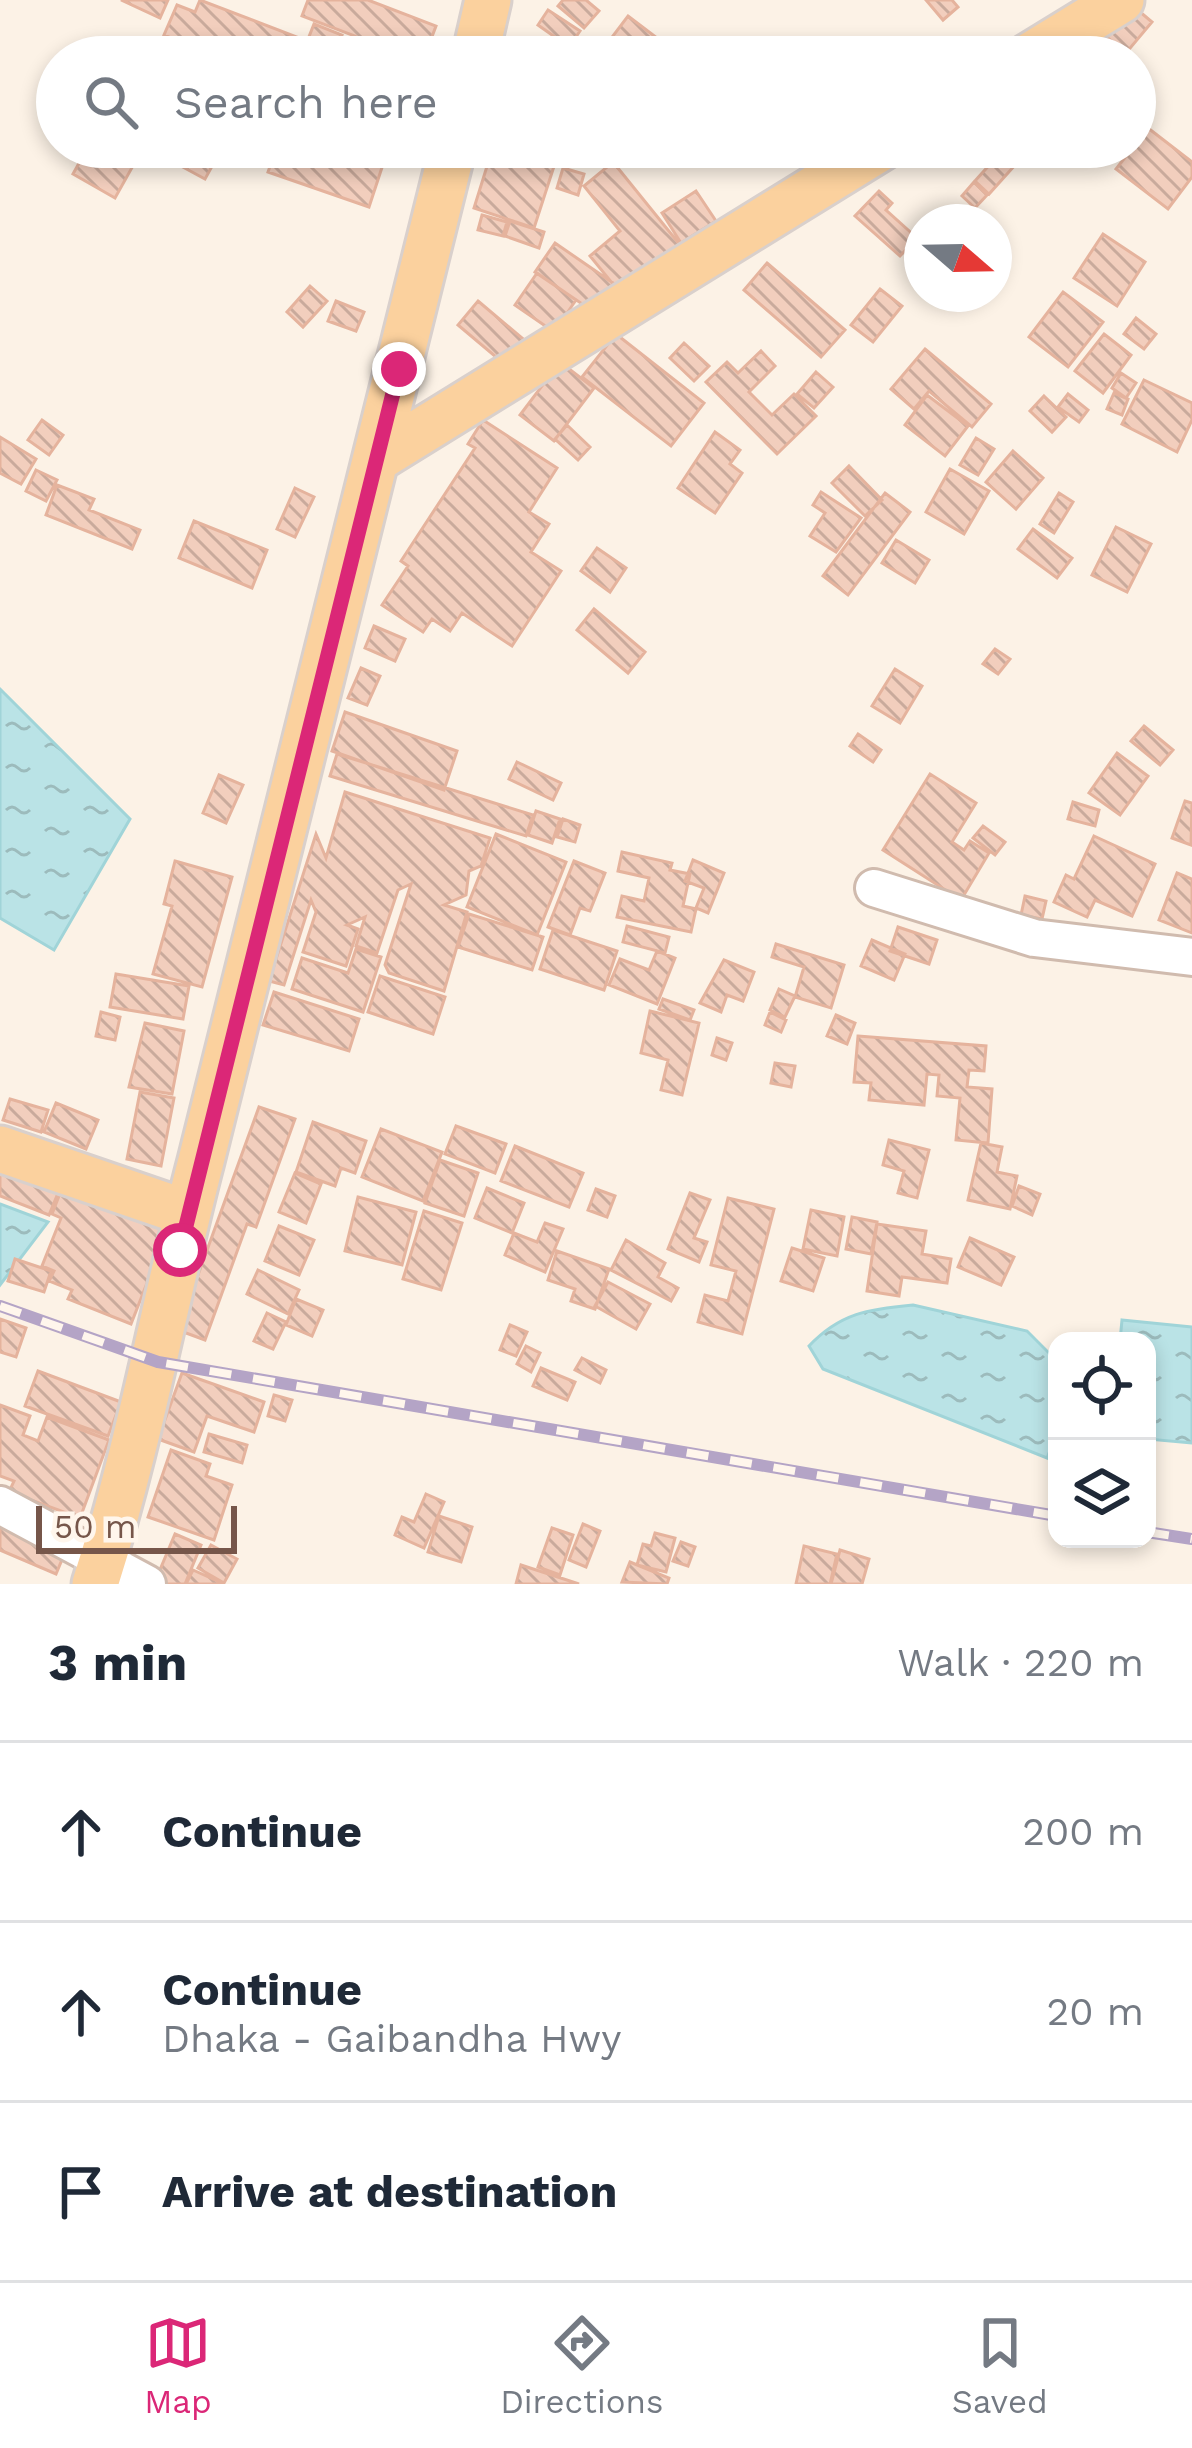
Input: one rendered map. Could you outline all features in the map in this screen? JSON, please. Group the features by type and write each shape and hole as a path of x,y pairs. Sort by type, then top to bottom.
{"main road":[{"path":"480,36 488,0"},
{"path":"1062,36 1120,0"},
{"path":"99,1571 158,1362 187,1213 448,168"},
{"path":"378,458 848,168"},
{"path":"0,1149 187,1213"}],"street":[{"path":"874,888 1034,938 1192,957"},
{"path":"0,1505 99,1571 147,1584"}],"water":[{"path":"0,689 130,819 54,950 0,918"},
{"path":"0,1204 48,1222 0,1285"},
{"path":"913,1305 1027,1331 1048,1352 1047,1458 823,1369 809,1346 832,1326 883,1308"},
{"path":"1122,1320 1192,1327 1192,1443 1156,1440 1156,1332 1121,1332"}],"building":[{"path":"121,0 168,0 160,18"},
{"path":"200,0 294,36 164,35 177,5 195,12"},
{"path":"308,0 368,0 436,26 432,36 355,36 302,16"},
{"path":"563,0 586,0 599,11 584,28 558,6"},
{"path":"926,0 952,0 958,7 943,20"},
{"path":"1126,0 1152,22 1140,36 1105,36 1098,30"},
{"path":"548,10 580,31 577,36 554,36 538,25"},
{"path":"628,16 654,36 613,36"},
{"path":"314,24 342,35 342,36 309,36"},
{"path":"1156,134 1192,162 1192,177 1168,209 1116,169 1156,168"},
{"path":"76,168 132,168 115,198 73,174"},
{"path":"185,168 211,168 205,179"},
{"path":"269,168 382,168 369,207 268,172"},
{"path":"486,168 553,168 534,228 474,208"},
{"path":"563,168 584,174 578,195 557,188"},
{"path":"606,168 618,168 681,246 621,294 590,256 620,231 584,186"},
{"path":"987,168 1012,168 989,194 975,181"},
{"path":"974,182 987,195 979,204 962,196"},
{"path":"696,191 716,221 681,243 662,213"},
{"path":"879,191 892,203 886,210 904,226 904,252 900,256 855,216"},
{"path":"482,215 507,222 503,236 478,230"},
{"path":"510,221 544,232 539,248 505,236"},
{"path":"1103,234 1145,262 1117,306 1074,278"},
{"path":"555,243 613,283 594,312 535,272"},
{"path":"767,263 845,330 821,357 744,290"},
{"path":"537,273 576,300 554,332 515,305"},
{"path":"310,286 327,301 303,327 287,312"},
{"path":"880,289 902,306 873,342 851,325"},
{"path":"1063,292 1103,322 1068,367 1029,337"},
{"path":"336,301 364,312 356,331 328,321"},
{"path":"478,301 535,349 515,373 458,325"},
{"path":"1136,318 1156,334 1144,349 1124,334"},
{"path":"616,334 704,403 671,446 582,377"},
{"path":"1104,334 1131,355 1103,393 1075,371"},
{"path":"684,343 709,366 694,381 670,358"},
{"path":"925,349 991,404 972,427 929,391 914,409 891,389"},
{"path":"761,351 775,366 749,392 772,415 794,394 816,416 777,454 706,382 727,362 738,373"},
{"path":"560,362 594,388 554,441 520,415"},
{"path":"816,372 833,387 814,408 797,394"},
{"path":"1121,373 1136,383 1126,398 1112,388"},
{"path":"1144,380 1192,403 1192,420 1177,452 1122,424"},
{"path":"1114,393 1128,399 1122,415 1107,409"},
{"path":"1068,394 1088,410 1079,422 1058,407"},
{"path":"927,395 968,426 945,456 905,425"},
{"path":"1044,396 1066,417 1052,432 1030,411"},
{"path":"42,420 63,435 49,455 28,440"},
{"path":"483,420 557,468 529,512 549,524 531,552 561,571 512,646 462,613 450,631 432,619 423,632 382,605 408,566 401,561 475,448 468,444"},
{"path":"567,425 590,447 578,460 555,439"},
{"path":"715,432 740,450 730,464 742,473 715,513 678,488"},
{"path":"0,437 36,459 21,484 0,473"},
{"path":"976,438 994,449 978,475 960,465"},
{"path":"1013,451 1043,478 1016,509 986,482"},
{"path":"849,466 882,500 865,516 832,483"},
{"path":"950,469 989,491 964,534 926,512"},
{"path":"36,470 57,480 46,501 26,491"},
{"path":"57,485 94,499 89,510 140,530 132,549 46,515"},
{"path":"295,488 314,497 295,537 277,529"},
{"path":"821,492 861,518 836,552 810,536 825,513 813,505"},
{"path":"885,493 910,512 848,595 823,576"},
{"path":"1059,493 1073,502 1054,533 1040,524"},
{"path":"194,521 267,550 252,588 179,558"},
{"path":"1116,527 1151,544 1127,592 1092,575"},
{"path":"1033,529 1072,558 1057,578 1018,549"},
{"path":"896,540 929,560 915,583 882,563"},
{"path":"597,548 626,568 610,592 581,571"},
{"path":"594,609 645,652 628,673 577,630"},
{"path":"374,626 405,639 395,661 365,648"},
{"path":"995,649 1010,659 998,674 983,664"},
{"path":"361,668 380,676 367,705 348,698"},
{"path":"895,669 922,686 900,723 872,706"},
{"path":"345,712 457,751 444,790 332,751"},
{"path":"1144,726 1173,750 1160,765 1131,741"},
{"path":"858,734 881,750 873,762 850,746"},
{"path":"1117,753 1148,776 1120,815 1089,793"},
{"path":"337,754 533,815 526,836 330,776"},
{"path":"517,762 561,783 553,800 509,779"},
{"path":"930,774 976,803 952,842 964,850 970,841 989,853 961,900 883,850"},
{"path":"219,775 243,785 226,823 203,813"},
{"path":"345,792 490,838 481,866 469,871 466,895 444,905 467,912 444,991 389,973 385,965 411,884 398,890 377,953 356,946 365,917 347,925 358,929 346,966 303,952 316,912 311,900 284,985 269,981 316,834 326,858"},
{"path":"1185,801 1192,803 1191,845 1172,838"},
{"path":"1073,802 1099,810 1095,826 1068,819"},
{"path":"536,811 560,819 552,843 528,835"},
{"path":"563,819 580,825 575,842 557,837"},
{"path":"983,826 1005,842 995,855 973,838"},
{"path":"496,834 566,862 537,935 467,907"},
{"path":"1094,836 1155,864 1132,916 1095,900 1087,917 1054,902 1066,875 1074,879"},
{"path":"622,852 672,863 670,870 690,874 683,906 696,909 691,932 617,917 622,896 644,901 649,878 618,871"},
{"path":"693,860 724,873 708,913 696,908 704,888 685,881"},
{"path":"175,861 232,877 202,987 153,974 172,906 164,904"},
{"path":"574,861 605,873 590,911 580,908 570,935 548,927"},
{"path":"1177,873 1192,879 1192,933 1159,920"},
{"path":"1025,896 1046,901 1042,919 1021,915"},
{"path":"469,914 543,937 532,970 458,947"},
{"path":"627,926 669,937 665,953 623,942"},
{"path":"898,927 937,940 929,964 890,951"},
{"path":"553,930 617,951 604,990 540,969"},
{"path":"872,940 905,954 894,980 861,966"},
{"path":"776,944 844,965 831,1008 795,997 804,967 772,957"},
{"path":"356,949 381,957 363,1012 292,989 302,958 348,973"},
{"path":"657,951 675,958 657,1004 609,985 620,959 649,970"},
{"path":"724,960 754,972 743,1001 727,995 721,1012 700,1003"},
{"path":"116,974 189,986 183,1019 110,1007"},
{"path":"380,976 445,997 433,1034 368,1012"},
{"path":"779,989 795,996 785,1017 770,1010"},
{"path":"274,992 359,1019 349,1051 263,1025"},
{"path":"663,999 694,1010 690,1020 659,1009"},
{"path":"650,1011 699,1023 682,1095 661,1090 668,1060 641,1053"},
{"path":"101,1012 120,1017 115,1040 96,1036"},
{"path":"770,1012 786,1020 781,1032 765,1025"},
{"path":"836,1015 855,1023 847,1044 827,1036"},
{"path":"145,1023 184,1031 172,1094 129,1087"},
{"path":"858,1036 986,1046 984,1071 969,1070 967,1087 992,1089 988,1143 956,1140 960,1098 937,1096 939,1075 927,1074 924,1105 869,1100 871,1083 854,1082"},
{"path":"717,1038 732,1043 726,1060 712,1055"},
{"path":"775,1063 795,1066 791,1087 771,1083"},
{"path":"140,1092 174,1098 161,1166 127,1159"},
{"path":"10,1099 48,1110 41,1132 3,1120"},
{"path":"56,1103 98,1120 86,1149 44,1132"},
{"path":"259,1107 295,1119 256,1227 247,1224 205,1340 178,1330"},
{"path":"313,1122 366,1141 355,1173 341,1168 335,1186 296,1172"},
{"path":"456,1126 506,1144 495,1173 445,1154"},
{"path":"381,1129 442,1152 423,1201 362,1177"},
{"path":"889,1140 929,1150 917,1198 898,1193 904,1171 883,1165"},
{"path":"981,1143 1002,1147 997,1172 1017,1176 1010,1209 968,1200"},
{"path":"515,1146 583,1173 569,1207 501,1181"},
{"path":"0,1157 63,1181 49,1215 0,1196"},
{"path":"440,1160 478,1173 464,1216 425,1203"},
{"path":"295,1173 321,1184 306,1223 279,1212"},
{"path":"66,1178 172,1219 131,1324 68,1299 72,1290 49,1281 54,1271 42,1266 61,1218 52,1214"},
{"path":"1019,1186 1040,1194 1032,1215 1012,1206"},
{"path":"487,1188 524,1203 512,1233 475,1218"},
{"path":"596,1189 615,1196 607,1217 588,1210"},
{"path":"690,1193 710,1200 694,1238 707,1242 699,1262 668,1249"},
{"path":"358,1197 416,1212 402,1265 345,1251"},
{"path":"728,1198 774,1209 742,1334 698,1322 705,1295 728,1301 736,1271 711,1265"},
{"path":"811,1210 844,1217 837,1256 803,1249"},
{"path":"424,1211 462,1223 441,1290 403,1279"},
{"path":"852,1217 877,1222 871,1254 846,1249"},
{"path":"545,1223 563,1229 545,1272 505,1255 514,1233 537,1242"},
{"path":"877,1224 926,1231 922,1254 951,1259 947,1283 902,1277 899,1296 867,1291"},
{"path":"279,1226 314,1240 299,1275 265,1261"},
{"path":"970,1238 1014,1257 1001,1285 958,1267"},
{"path":"626,1240 665,1263 658,1277 678,1288 671,1301 611,1270"},
{"path":"792,1248 824,1258 813,1291 781,1281"},
{"path":"557,1251 609,1269 595,1309 571,1301 575,1289 548,1280"},
{"path":"15,1259 51,1271 44,1292 8,1281"},
{"path":"258,1270 299,1290 288,1314 247,1294"},
{"path":"608,1282 650,1304 636,1329 595,1306"},
{"path":"296,1299 323,1310 312,1336 286,1325"},
{"path":"267,1313 286,1322 273,1349 254,1341"},
{"path":"0,1319 26,1328 16,1357 0,1352"},
{"path":"510,1325 527,1332 516,1356 500,1350"},
{"path":"526,1346 540,1353 531,1372 517,1364"},
{"path":"582,1358 606,1370 600,1383 575,1370"},
{"path":"541,1368 575,1382 567,1400 533,1386"},
{"path":"38,1371 121,1402 108,1436 25,1406"},
{"path":"182,1373 264,1402 254,1432 207,1416 194,1452 158,1439"},
{"path":"274,1395 292,1400 285,1421 268,1416"},
{"path":"0,1405 30,1416 23,1435 38,1441 47,1417 109,1440 80,1518 9,1492 14,1481 0,1476"},
{"path":"209,1434 247,1445 242,1463 204,1452"},
{"path":"171,1450 210,1464 206,1476 232,1485 214,1540 148,1517"},
{"path":"426,1494 444,1502 424,1548 395,1535 402,1517 414,1522"},
{"path":"439,1516 472,1527 461,1562 428,1552"},
{"path":"0,1522 66,1550 56,1574 0,1550"},
{"path":"583,1524 600,1531 586,1567 569,1560"},
{"path":"552,1528 573,1535 560,1575 538,1567"},
{"path":"655,1533 675,1538 666,1572 637,1565 643,1544 651,1546"},
{"path":"175,1534 201,1545 185,1584 154,1584"},
{"path":"681,1542 695,1547 688,1566 673,1561"},
{"path":"211,1545 237,1559 224,1583 198,1568"},
{"path":"804,1546 837,1554 830,1584 796,1584"},
{"path":"840,1550 869,1559 862,1584 831,1584"},
{"path":"630,1562 669,1578 667,1584 622,1582"},
{"path":"521,1565 579,1584 516,1584"},
{"path":"193,1570 222,1583 186,1584"}],"railway":[{"path":"0,1306 158,1362 1048,1514"},
{"path":"1156,1533 1192,1539"}],"route":[{"path":"180,1250 352,573 399,369"}]}
